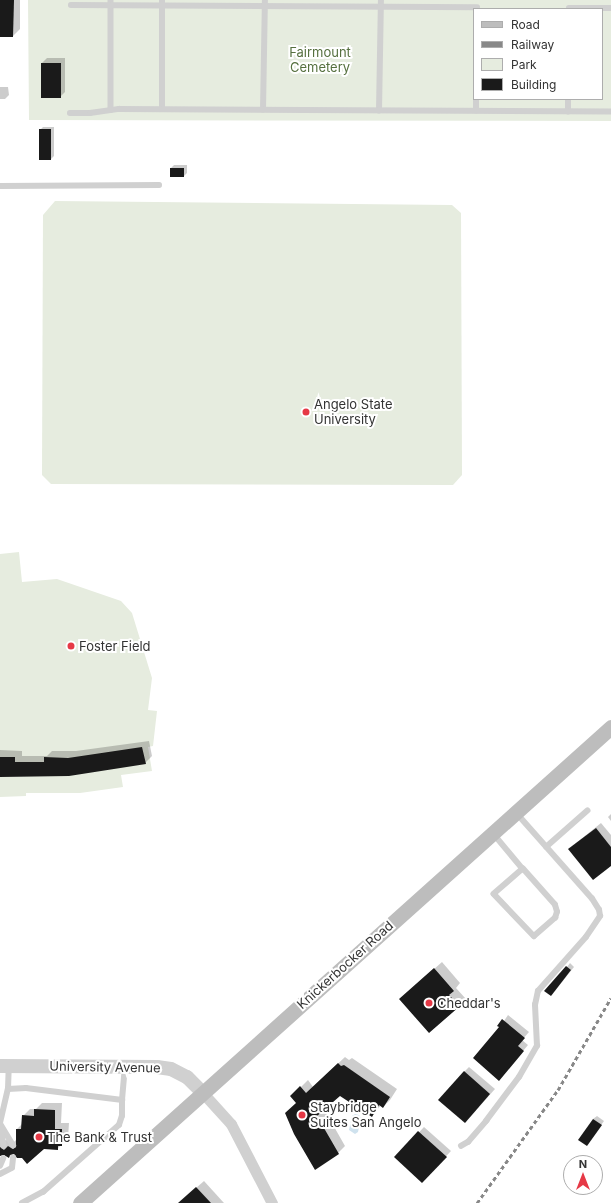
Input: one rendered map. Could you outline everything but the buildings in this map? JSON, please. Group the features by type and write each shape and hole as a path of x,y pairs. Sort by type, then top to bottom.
{"main road":[{"name":"Knickerbocker Road","path":"85,1201 202,1092 611,727"}],"street":[{"name":"University Avenue","path":"4,1066 171,1069 188,1078 202,1092"},
{"path":"202,1092 231,1124 272,1203"}],"lane":[{"path":"71,4 111,2 381,3 477,8 477,0"},
{"path":"569,0 569,8 611,8"},
{"path":"111,2 111,110"},
{"path":"162,2 162,109"},
{"path":"264,110 265,3"},
{"path":"379,111 381,3"},
{"path":"476,100 476,111"},
{"path":"568,100 568,112"},
{"path":"70,113 90,113 111,110 162,109 611,112"},
{"path":"0,186 159,185"},
{"path":"546,847 587,811"},
{"path":"461,1146 468,1142 486,1121 519,1077 537,1046 535,1005 538,990 586,936 600,916 599,910 592,899 515,813"},
{"path":"493,833 556,905 557,912 555,918 534,936 494,894 523,868"},
{"path":"4,1066 8,1090 0,1123 4,1146"},
{"path":"22,1203 43,1192 119,1125 122,1116 125,1067"},
{"path":"8,1090 26,1088 122,1100"},
{"path":"0,1123 13,1146"},
{"path":"0,1174 12,1168 13,1158"},
{"path":"0,1166 3,1159"}],"green space":[{"name":"Fairmount Cemetery","path":"28,0 611,0 611,121 29,120"},
{"path":"55,201 452,205 461,213 462,475 453,485 51,484 42,475 43,215"},
{"name":"Foster Field","path":"19,552 22,582 57,579 121,601 132,613 152,678 148,710 157,711 153,746 148,747 152,771 121,775 123,787 80,793 26,793 26,796 0,797 0,554"}],"water":[{"path":"355,1114 359,1115 361,1118 358,1132 355,1134 349,1130 352,1116"}],"railway":[{"path":"477,1203 558,1090 611,998"}],"place":[{"name":"Angelo State University","path":"306,412"},
{"name":"Foster Field","path":"71,646"},
{"name":"Cheddar's","path":"429,1003"},
{"name":"Staybridge Suites San Angelo","path":"302,1115"},
{"name":"The Bank & Trust","path":"39,1137"}]}
